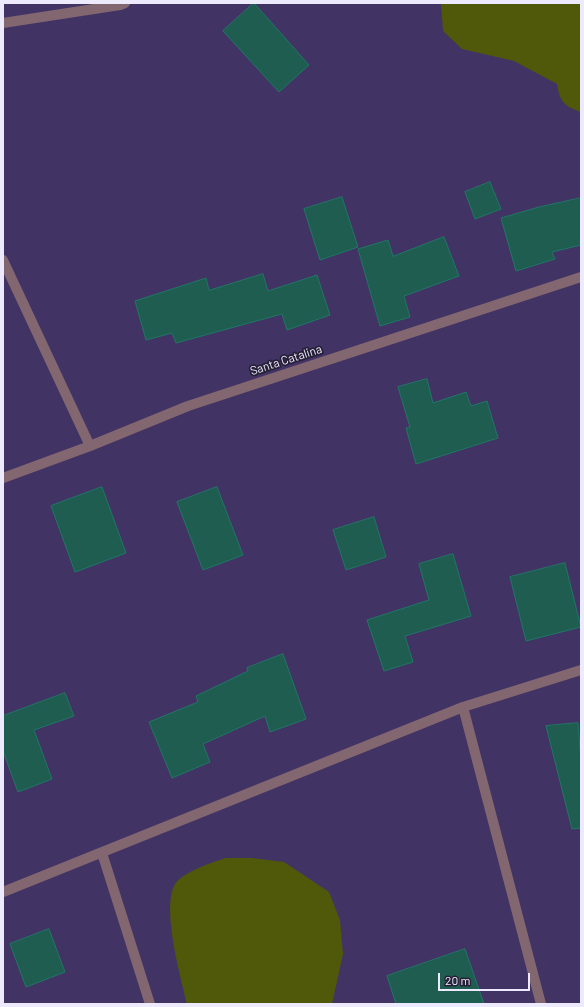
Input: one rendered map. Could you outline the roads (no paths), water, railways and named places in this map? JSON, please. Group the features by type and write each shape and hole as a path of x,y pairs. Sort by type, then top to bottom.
{"street":[{"path":"3,23 125,3"},
{"path":"3,260 90,446"},
{"name":"Santa Catalina","path":"3,478 90,446 188,406 581,277"},
{"path":"3,892 102,854 463,707 581,670"},
{"path":"463,707 541,1004"},
{"path":"102,854 150,1004"}]}
